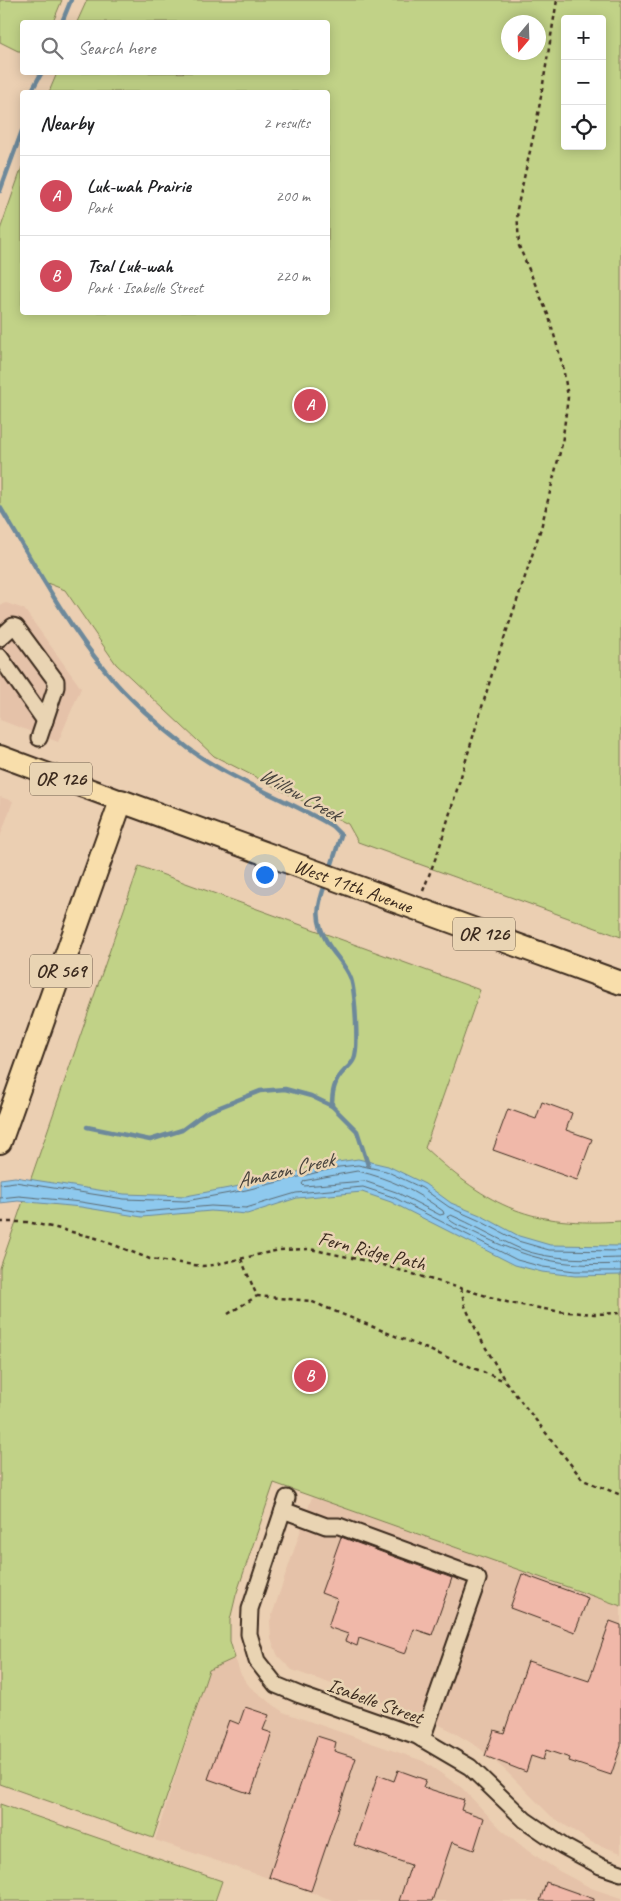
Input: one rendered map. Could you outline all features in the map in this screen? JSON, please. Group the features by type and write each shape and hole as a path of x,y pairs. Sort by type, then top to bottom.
{"highway":[{"name":"West 11th Avenue","path":"121,801 621,983"},
{"name":"OR 569","path":"0,1142 121,801"}],"main road":[{"name":"West 11th Avenue","path":"0,756 121,801"}],"street":[{"path":"0,638 13,626 16,627 56,682 39,738"},
{"path":"0,657 45,721"},
{"name":"Isabelle Street","path":"422,1739 478,1579 475,1576 339,1526 326,1526 285,1504 250,1609 249,1634 256,1661 276,1684 422,1739 470,1767 525,1820 563,1846 600,1866 621,1873"}],"path":[{"path":"416,909 439,849 492,674 524,583 562,444 568,398 563,367 549,317 519,246 517,209 537,120 557,0"},
{"name":"Fern Ridge Path","path":"0,1222 27,1222 80,1233 150,1259 208,1266 279,1250 310,1249 376,1263 510,1303 556,1311 621,1313"},
{"path":"241,1259 257,1296"},
{"path":"461,1288 465,1306 479,1336 505,1381 583,1480 621,1495"},
{"path":"228,1314 257,1296 310,1301 505,1381"}],"shaded area":[{"path":"6,603 24,609 81,688 58,742 0,720 0,605"},
{"path":"0,797 13,801 0,837"},
{"path":"312,1497 621,1606 621,1853 591,1842 551,1816 505,1770 478,1747 448,1729 417,1714 292,1670 278,1656 271,1639 270,1621"},
{"path":"235,1658 241,1675 250,1687 283,1712 423,1761 462,1788 501,1829 528,1851 559,1871 591,1888 621,1898 621,1901 336,1901 155,1840 209,1670"}],"green space":[{"path":"0,0 62,0 54,20 20,20 20,51 0,42"},
{"path":"87,0 621,0 621,937 358,842 348,824 214,756 116,664 65,590 42,581 0,509 0,230 20,173 20,315 330,315 330,90 50,90 56,75 330,75 330,20 78,20"},
{"path":"139,866 480,990 425,1148 448,1169 471,1186 492,1199 514,1209 562,1221 621,1221 621,1606 274,1483 236,1595 230,1620 230,1641 235,1658 209,1670 153,1838 0,1784 0,1268"},
{"path":"0,1804 222,1881 215,1901 0,1901"}],"water":[{"path":"358,1159 388,1166 425,1184 451,1203 480,1215 519,1236 550,1245 621,1246 621,1275 575,1276 542,1272 515,1265 391,1202 362,1192 297,1198 247,1214 211,1211 142,1217 81,1207 18,1201 0,1203 0,1179 15,1177 124,1194 186,1196 245,1185 338,1162"}],"building":[{"path":"542,1102 572,1113 566,1130 592,1139 577,1180 493,1150 508,1109 536,1119"},
{"path":"341,1537 452,1578 432,1635 414,1629 405,1654 359,1638 357,1646 345,1641 348,1634 328,1627 337,1599 321,1593"},
{"path":"522,1574 588,1598 575,1632 510,1608"},
{"path":"610,1621 621,1625 621,1746 611,1775 569,1761 570,1758 546,1750 543,1760 531,1756 526,1772 485,1756 494,1730 504,1733 528,1661 589,1681"},
{"path":"245,1707 269,1715 263,1730 272,1733 251,1794 208,1779 229,1720 239,1724"},
{"path":"317,1736 336,1742 334,1751 356,1758 311,1891 269,1877"},
{"path":"398,1770 426,1780 423,1787 464,1800 461,1810 484,1818 474,1850 452,1842 432,1901 399,1901 411,1865 354,1845 378,1775 394,1781"},
{"path":"546,1882 594,1899 594,1901 540,1901"}],"waterway":[{"name":"Willow Creek","path":"63,20 71,0"},
{"name":"Willow Creek","path":"32,90 40,75"},
{"name":"Willow Creek","path":"0,191 20,136"},
{"name":"Willow Creek","path":"0,507 62,611 113,680 133,701 205,760 332,826 341,835 330,870"},
{"name":"Willow Creek","path":"326,882 319,906 319,920 328,944 351,979 356,1020 354,1059 336,1083 333,1091 332,1106 357,1131 368,1165"},
{"path":"87,1127 150,1140 182,1130 205,1113 260,1091 285,1089 311,1096 332,1106"}],"place":[{"name":"Luk-wah Prairie","path":"310,405"},
{"name":"Tsal Luk-wah","path":"310,1376"}],"water label":[{"name":"Amazon Creek","path":"285,1170"}]}
